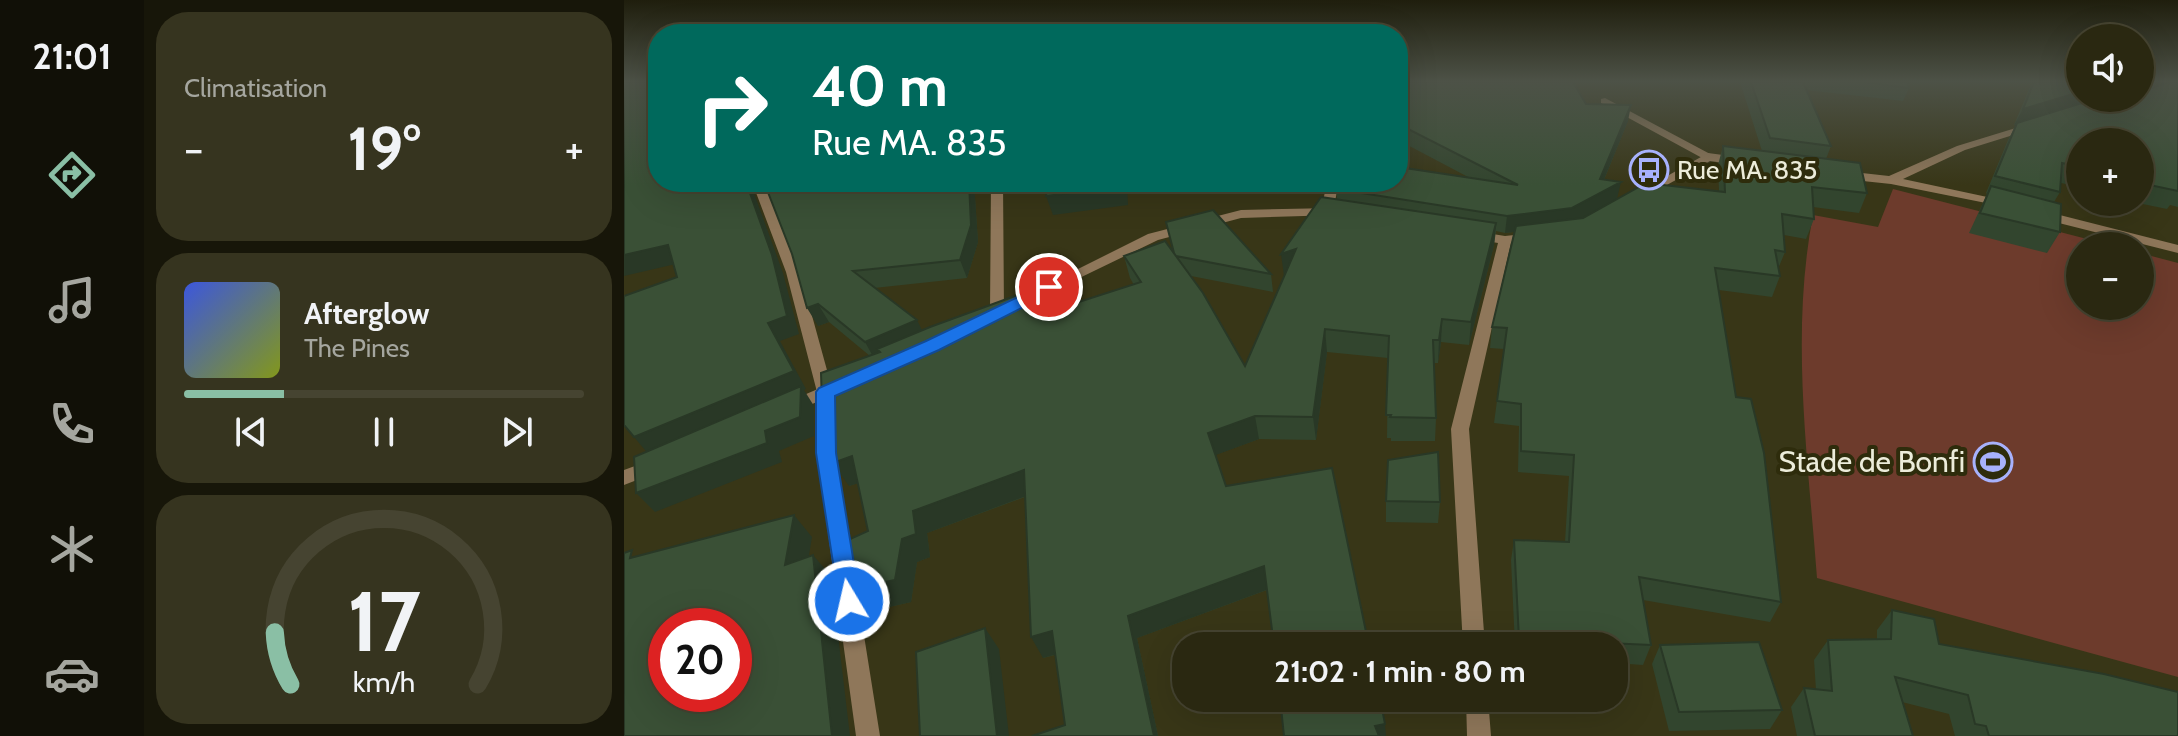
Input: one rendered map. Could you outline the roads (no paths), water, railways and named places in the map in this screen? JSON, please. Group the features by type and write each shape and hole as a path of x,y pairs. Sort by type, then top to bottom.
{"street":[{"path":"1633,116 1708,157 1759,165"},
{"path":"1891,180 1961,148 2051,121"},
{"path":"1635,198 1708,157"},
{"path":"1833,173 1891,180 1961,194 2178,249"},
{"path":"762,192 793,272 825,392 826,453 868,736"},
{"path":"997,192 991,315 1153,237 1241,214 1334,213 1333,192"},
{"path":"1460,233 1505,240 1545,236"},
{"path":"1473,632 1460,429 1505,240"},
{"path":"768,417 852,381"},
{"path":"624,478 667,460"},
{"path":"1478,712 1479,736"}],"place":[{"name":"Rue MA. 835","path":"1649,170"},
{"name":"Stade de Bonfi","path":"1993,462"}]}
